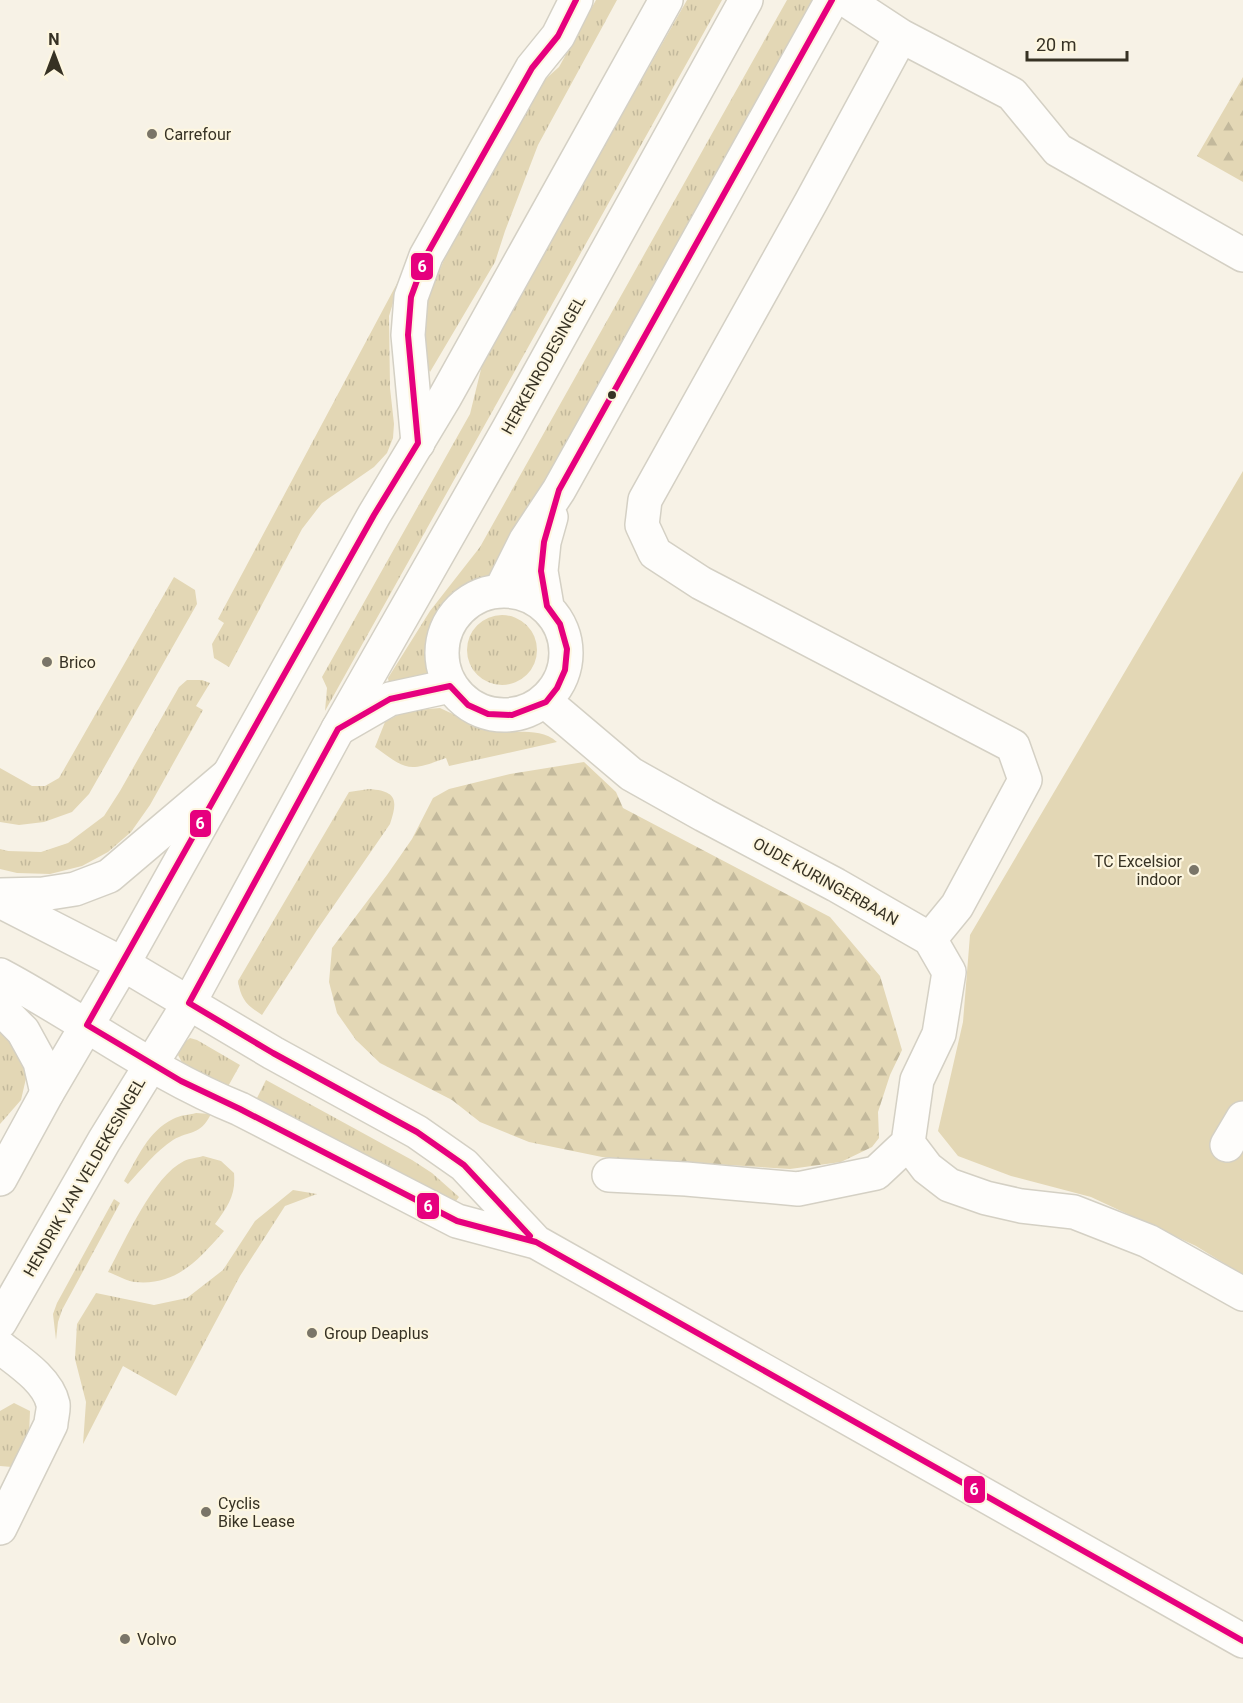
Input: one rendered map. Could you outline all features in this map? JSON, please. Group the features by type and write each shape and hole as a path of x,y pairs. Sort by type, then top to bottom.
{"main road":[{"path":"418,443 408,335 411,297 426,256 532,68 558,36 576,0"},
{"path":"1,1175 123,964 374,515 418,443 666,0"},
{"name":"HERKENRODESINGEL","path":"189,1003 338,729 502,440 746,0"},
{"path":"501,590 526,540 559,490 832,0"},
{"path":"846,0 901,36 1012,94 1059,150 1243,255"},
{"path":"609,1175 798,1189 876,1173 908,1143 917,1080 939,1034 949,972 930,939 957,906 1025,780 1013,746 701,583 655,553 642,525 645,500 901,36"},
{"path":"547,606 541,571 544,542 559,490"},
{"path":"501,590 523,593 547,606 560,624 567,649 565,670 546,702 512,715 489,714 468,705 450,686 442,665 442,644 448,623 462,606 482,594 501,590"},
{"path":"338,729 390,699 450,686"},
{"name":"OUDE KURINGERBAAN","path":"546,702 631,774 704,816 836,885 930,939"},
{"path":"0,895 43,894 75,889 109,876 229,775"},
{"path":"0,901 123,964 273,1053 417,1132 464,1165 536,1242"},
{"path":"0,975 87,1025 150,1065 458,1221 536,1242 1243,1641"},
{"name":"HENDRIK VAN VELDEKESINGEL","path":"0,1322 104,1141 189,1003"},
{"path":"0,1008 23,1031 40,1062 47,1093"},
{"path":"908,1143 927,1168 949,1185 986,1198 1021,1206 1074,1212 1148,1241 1243,1294"},
{"path":"0,1347 44,1385 53,1405 51,1424 0,1528"}],"green space":[{"path":"596,0 617,0 538,145 495,262 430,372 420,354 423,309 455,234 508,146 531,92 559,67"},
{"path":"687,0 722,0 325,711 327,688 322,677 470,414 484,357"},
{"path":"787,0 813,0 494,575 458,593 438,616 429,648 430,679 390,689 388,678 430,611 480,547"},
{"path":"1243,77 1243,182 1197,156"},
{"path":"402,274 389,316 390,388 394,424 393,438 387,453 374,467 322,503 302,529 229,667 214,658 212,644 224,623 218,619"},
{"path":"1243,471 1243,1275 1196,1246 1091,1197 1011,1176 958,1156 938,1131 963,1022 970,935"},
{"path":"174,577 195,590 197,604 89,794 72,812 44,822 19,825 0,822 0,768 32,786 45,786 59,778"},
{"path":"502,615 515,618 527,625 534,637 537,650 534,663 527,675 515,682 502,685 489,682 477,675 470,663 467,650 470,637 477,625 489,618"},
{"path":"187,680 202,680 210,683 196,706 203,710 150,805 131,832 108,852 82,866 50,874 17,873 0,869 0,849 41,852 68,843 104,816 179,687"},
{"path":"440,708 493,730 535,732 557,742 449,766 446,758 416,767 402,765 375,747 385,722 405,711"},
{"path":"584,762 616,792 623,808 830,917 880,976 902,1050 890,1075 878,1112 879,1138 872,1147 841,1162 790,1169 602,1157 529,1142 480,1122 452,1100 380,1063 356,1040 337,1013 329,982 332,948 412,839 433,798 449,789 510,774"},
{"path":"369,789 385,792 393,798 394,809 390,824 262,1015 245,1001 238,981 349,792"},
{"path":"0,1026 18,1045 27,1074 21,1100 0,1124"},
{"path":"190,1038 240,1065 226,1090 185,1068 178,1055 181,1045"},
{"path":"266,1080 412,1160 432,1173 459,1197 450,1209 254,1104"},
{"path":"196,1113 211,1114 199,1129 173,1140 161,1149 128,1184 124,1181 144,1146 164,1124"},
{"path":"203,1156 221,1161 234,1173 234,1188 230,1200 215,1224 224,1231 196,1260 175,1275 163,1280 135,1282 108,1272 141,1210 161,1180 184,1161"},
{"path":"293,1190 317,1194 285,1206 240,1276 176,1396 123,1366 83,1444 86,1402 75,1359 77,1324 96,1293 154,1305 187,1298 223,1270 255,1221"},
{"path":"114,1199 120,1203 62,1310 56,1340 53,1314 57,1303"},
{"path":"14,1403 30,1411 29,1435 12,1467 0,1466 0,1411"}],"transit line":[{"name":"6","path":"576,0 558,36 532,68 426,256 411,297 408,335 418,443 374,515 87,1025 181,1081 457,1221 536,1242 1243,1641"},
{"name":"6","path":"530,1236 464,1165 417,1132 273,1053 189,1003 338,729 390,699 450,686 468,705 488,714 512,715 546,702 557,688 565,670 567,649 560,624 547,606 541,571 544,542 559,490 832,0"}],"place":[{"name":"Carrefour","path":"152,134"},
{"name":"Brico","path":"47,662"},
{"name":"TC Excelsior indoor","path":"1194,870"},
{"name":"Group Deaplus","path":"312,1333"},
{"name":"Cyclis Bike Lease","path":"206,1512"},
{"name":"Volvo","path":"125,1639"}]}
